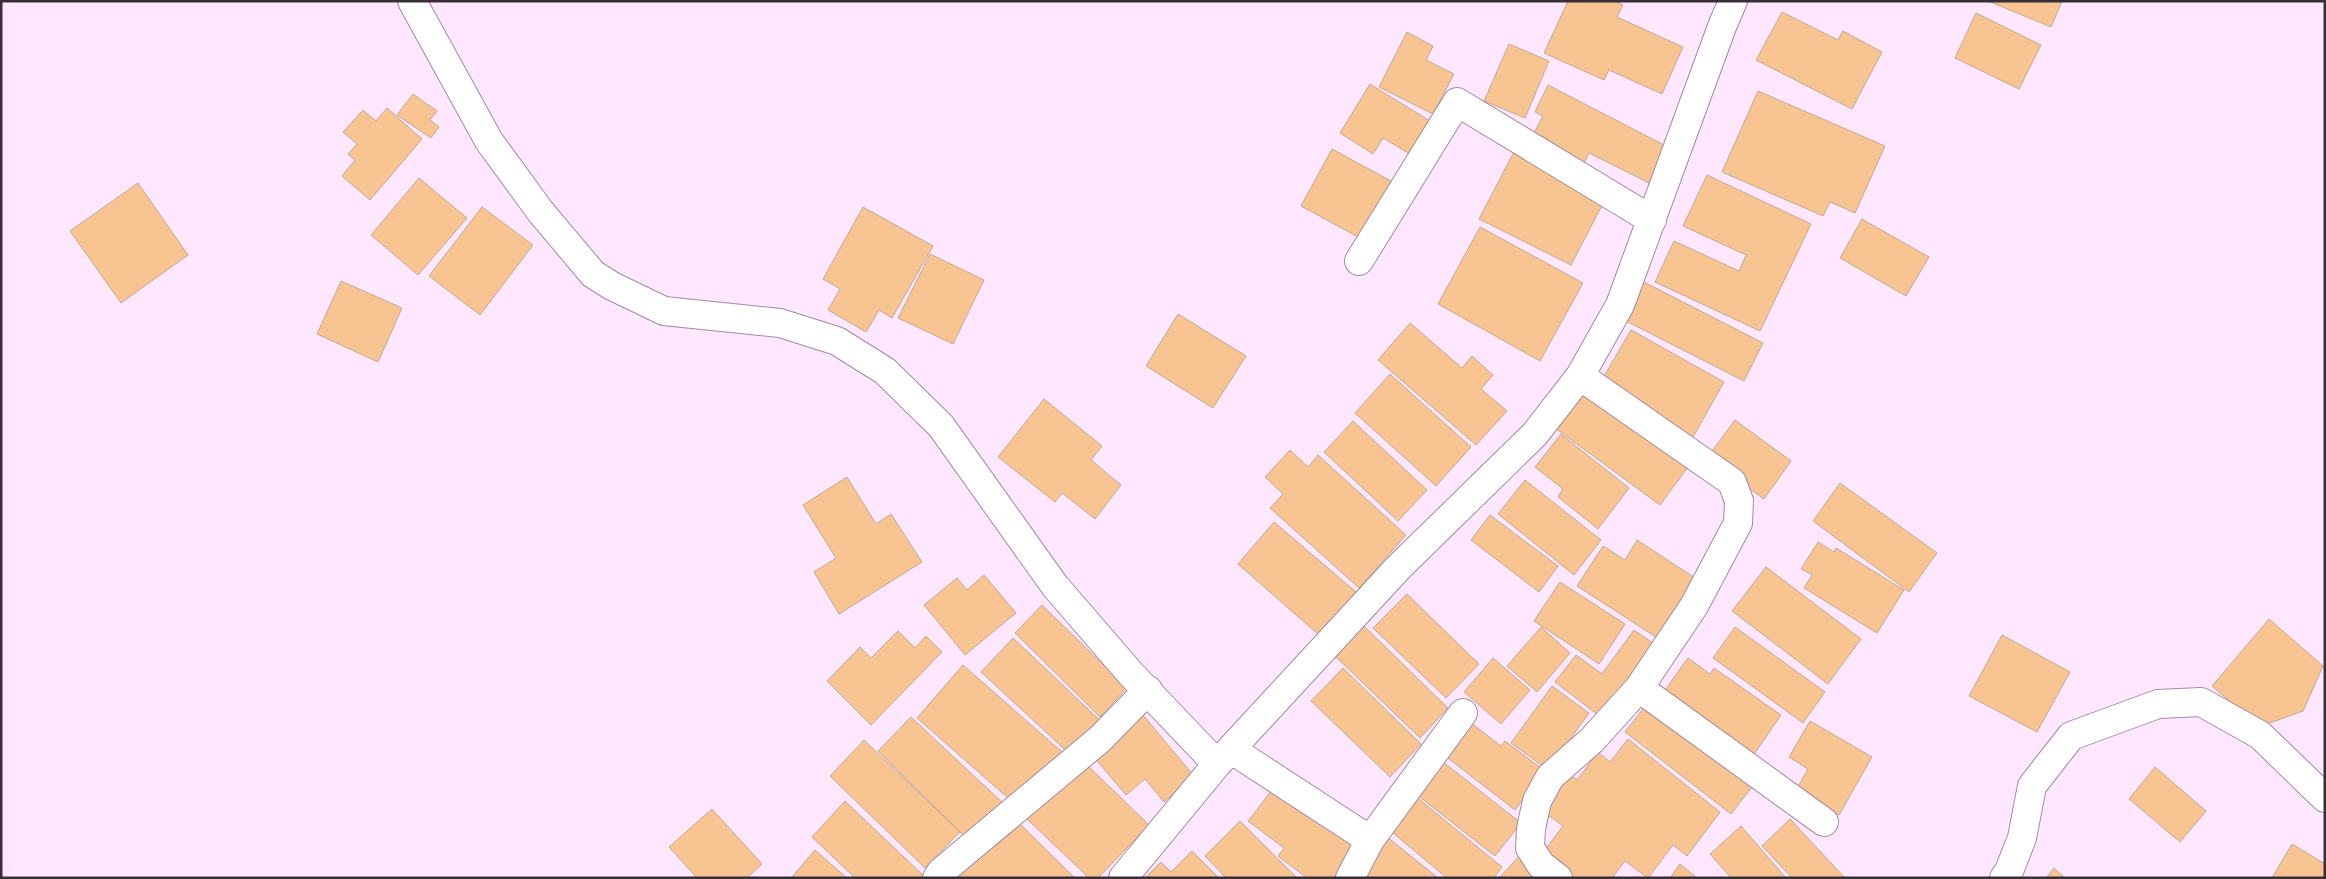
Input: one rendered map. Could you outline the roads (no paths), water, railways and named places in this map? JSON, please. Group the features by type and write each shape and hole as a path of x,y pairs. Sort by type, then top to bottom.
{"street":[{"path":"412,1 489,141 540,211 593,274 612,286 664,310 780,322 837,341 885,371 941,426 1055,586 1131,674 1224,757 1370,840"},
{"path":"1123,878 1224,757 1399,567 1535,434 1580,376 1620,305 1697,94 1734,1"},
{"path":"1359,261 1457,102 1652,220"},
{"path":"1555,877 1541,865 1530,848 1530,829 1537,801 1550,777 1592,740 1639,688 1694,606 1738,523 1739,501 1732,482 1580,376"},
{"path":"1639,688 1824,822"},
{"path":"937,878 941,872 1100,739 1148,690"},
{"path":"2004,878 2009,871 2022,838 2032,786 2071,736 2158,704 2201,702 2260,735 2325,798"},
{"path":"1353,877 1370,840 1464,713"}]}
